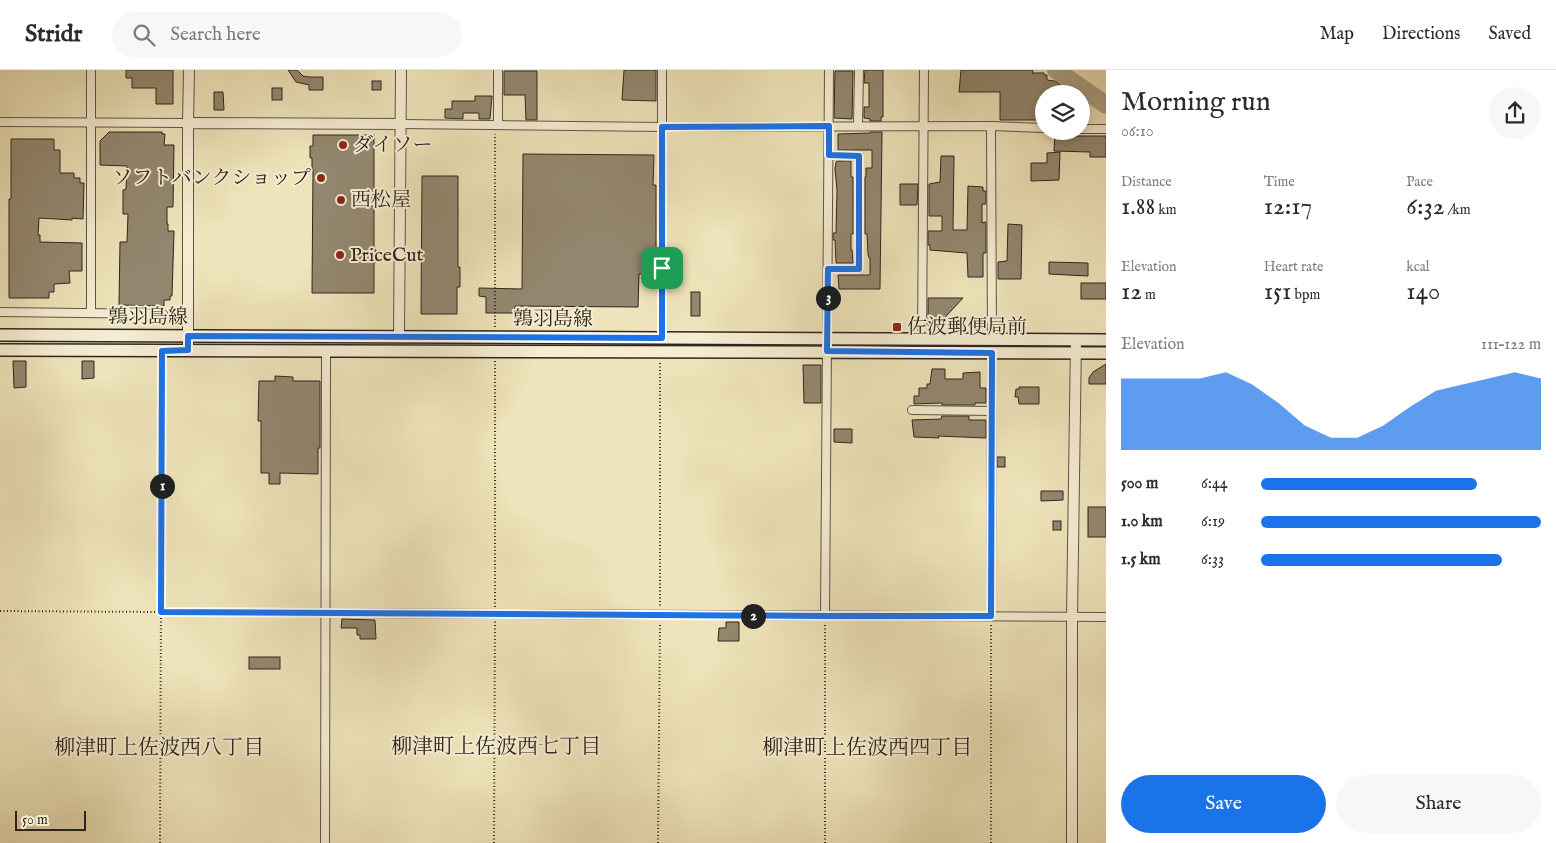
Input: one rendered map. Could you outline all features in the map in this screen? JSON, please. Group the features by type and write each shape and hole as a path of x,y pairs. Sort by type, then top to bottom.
{"main road":[{"name":"鶉羽島線","path":"0,335 1106,340"},
{"path":"0,350 827,351 1106,354"}],"street":[{"path":"91,70 91,313"},
{"path":"188,350 189,70"},
{"path":"399,336 401,70"},
{"path":"498,70 498,124"},
{"path":"662,70 662,338"},
{"path":"825,616 829,70"},
{"path":"858,126 859,70"},
{"path":"922,338 924,70"},
{"path":"0,122 1035,128"},
{"path":"990,126 992,339"},
{"path":"1090,129 1106,129"},
{"path":"828,269 859,269 859,156 829,155"},
{"path":"0,312 163,314"},
{"path":"1072,843 1072,617 1076,340"},
{"path":"325,843 326,350"},
{"path":"991,616 992,353"},
{"path":"912,410 992,411"},
{"path":"326,613 1106,617"}],"path":[{"path":"495,337 495,132 498,124"},
{"path":"160,843 162,351"},
{"path":"494,843 495,352"},
{"path":"658,843 660,352"},
{"path":"0,612 326,613"},
{"path":"825,616 825,843"},
{"path":"991,616 991,843"}],"building":[{"path":"126,70 173,70 173,104 156,104 156,88 132,88 132,78 126,78"},
{"path":"288,70 297,70 303,76 323,77 323,90 309,90 309,85 296,82"},
{"path":"624,70 656,70 656,101 622,100"},
{"path":"865,70 883,70 883,117 881,117 881,121 870,121 870,119 864,118 864,107 869,107 869,83 864,83"},
{"path":"961,70 1033,70 1032,73 1044,73 1044,75 1047,75 1047,80 1055,81 1061,85 1035,85 1035,120 1000,120 1000,92 959,92"},
{"path":"504,71 537,71 537,120 526,120 525,95 504,95"},
{"path":"835,71 853,71 852,119 834,118"},
{"path":"372,81 381,81 381,90 372,90"},
{"path":"272,88 282,88 282,100 272,100"},
{"path":"214,92 223,92 224,110 214,110"},
{"path":"475,96 492,96 490,119 479,119 479,113 463,113 463,119 445,118 445,109 452,109 452,101 475,101"},
{"path":"109,132 162,132 162,134 165,134 164,145 174,145 173,207 167,207 168,231 174,231 172,296 170,296 170,300 164,300 164,306 119,305 120,242 127,242 128,214 123,214 123,190 126,189 127,166 100,165 100,141"},
{"path":"882,132 880,289 839,289 838,275 870,275 870,258 867,234 865,234 865,177 866,168 872,168 872,150 838,150 838,134"},
{"path":"313,135 374,135 374,250 376,250 376,262 374,262 374,293 312,293 313,169 312,158 310,158 310,146 313,146"},
{"path":"1090,136 1106,136 1106,157 1090,157 1090,152 1054,151 1055,140 1090,140"},
{"path":"11,139 54,139 54,150 60,150 60,173 74,173 74,178 80,178 80,183 84,183 83,219 39,218 38,235 40,235 40,242 82,243 82,271 69,271 70,283 54,284 54,292 49,292 49,298 9,298"},
{"path":"1060,152 1059,180 1031,181 1031,163 1047,163 1047,153"},
{"path":"523,154 654,155 653,185 656,185 656,274 639,274 638,307 515,306 515,313 486,313 486,297 479,296 479,288 522,289"},
{"path":"941,156 954,156 953,230 967,230 968,186 983,187 983,191 986,191 986,204 982,204 982,223 986,222 986,253 983,253 983,277 968,277 967,253 930,250 930,245 928,245 928,231 942,231 942,216 929,216 929,184 940,182"},
{"path":"851,161 851,177 853,177 853,234 851,234 851,250 853,263 836,263 833,233 836,233 837,190 835,169 836,162"},
{"path":"422,176 458,176 458,267 460,267 460,287 457,287 457,314 421,314"},
{"path":"900,184 918,184 917,205 900,205"},
{"path":"1008,224 1022,225 1021,279 998,279 998,262 1007,261"},
{"path":"1049,262 1088,263 1088,276 1049,274"},
{"path":"1081,283 1106,283 1106,299 1081,299"},
{"path":"691,292 700,292 700,316 691,316"},
{"path":"928,298 963,298 937,326 928,326"},
{"path":"13,361 26,361 26,387 14,388"},
{"path":"82,361 94,361 94,378 82,379"},
{"path":"1106,364 1106,384 1089,384 1089,378 1093,372"},
{"path":"803,365 821,365 821,403 804,403"},
{"path":"932,369 945,369 945,379 963,379 963,373 980,372 980,388 986,388 986,403 975,403 975,405 914,404 914,396 919,396 919,388 927,388 927,384 930,384"},
{"path":"275,376 293,377 293,381 320,381 320,448 318,448 318,474 280,473 280,484 269,484 269,473 261,473 261,421 258,421 259,381 275,381"},
{"path":"1019,387 1039,387 1039,404 1019,404 1018,397 1015,397 1016,389 1019,389"},
{"path":"942,416 969,416 969,420 986,420 986,438 914,437 912,420 941,419"},
{"path":"834,429 852,429 852,443 834,442"},
{"path":"997,457 1005,457 1005,467 997,467"},
{"path":"1041,491 1063,491 1063,500 1041,501"},
{"path":"1088,507 1106,507 1106,537 1088,537"},
{"path":"1053,521 1061,521 1061,530 1053,530"},
{"path":"342,619 375,620 376,639 360,639 360,635 357,635 357,628 341,628"},
{"path":"726,622 739,622 739,641 718,641 719,628 726,628"},
{"path":"249,657 280,657 280,669 249,669"}],"waterway":[{"path":"1056,70 1106,105"}],"place":[{"name":"ダイソー","path":"343,145"},
{"name":"ソフトバンクショップ","path":"321,178"},
{"name":"西松屋","path":"341,200"},
{"name":"PriceCut","path":"340,255"},
{"name":"佐波郵便局前","path":"897,327"}],"district":[{"name":"柳津町上佐波西七丁目","path":"496,747"},
{"name":"柳津町上佐波西八丁目","path":"159,748"},
{"name":"柳津町上佐波西四丁目","path":"867,748"}],"route":[{"path":"829,126 829,155 859,156 859,269 828,269 827,351 992,353 991,616 161,612 162,351 188,350 188,336 662,338 662,268 662,127 829,126"}]}
